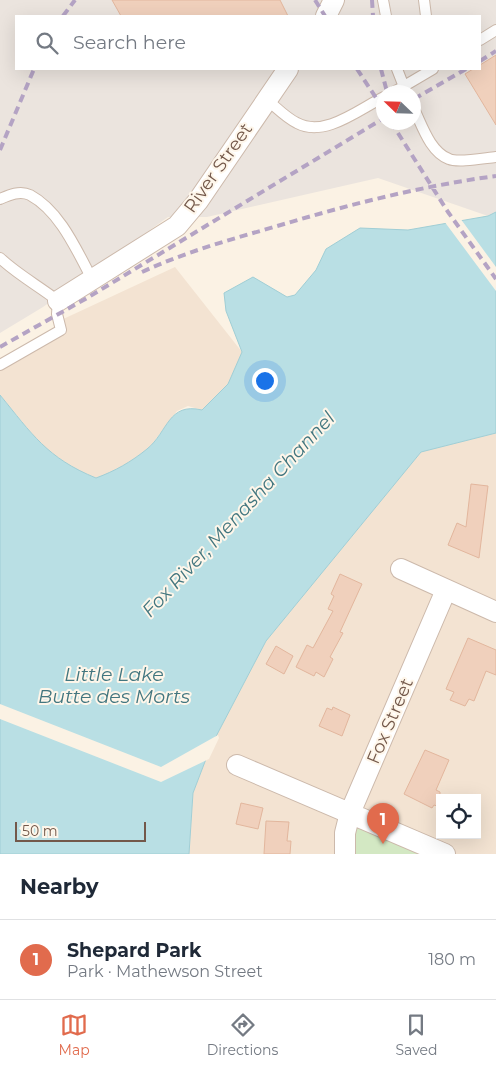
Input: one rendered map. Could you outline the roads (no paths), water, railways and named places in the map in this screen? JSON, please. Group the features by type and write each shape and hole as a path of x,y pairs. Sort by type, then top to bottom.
{"street":[{"path":"326,15 334,0"},
{"name":"River Street","path":"58,301 177,226 198,201 287,70"},
{"path":"401,570 496,612"},
{"name":"Fox Street","path":"345,854 345,833 350,813 446,590"},
{"path":"237,765 446,854"}],"lane":[{"path":"383,0 386,15"},
{"path":"424,0 426,15"},
{"path":"481,39 496,30"},
{"path":"397,70 403,85"},
{"path":"412,85 432,70"},
{"path":"266,99 298,124 311,128 324,127 376,102"},
{"path":"421,123 437,152 450,160 496,157"},
{"path":"0,199 13,194 29,194 52,214 71,241 92,279"},
{"path":"0,258 15,272 32,281 58,301 57,314 61,330 0,365"}],"water":[{"path":"496,212 496,433 421,452 266,641 211,746 193,793 189,854 0,854 0,395 42,444 65,462 96,478 135,458 154,442 175,414 182,410 202,410 228,384 242,352 226,311 224,293 253,277 287,297 295,295 316,270 326,249 360,228 408,230 488,216"}],"railway":[{"path":"64,15 75,0"},
{"path":"315,0 324,15"},
{"path":"372,0 373,15"},
{"path":"481,60 496,51"},
{"path":"0,150 34,70"},
{"path":"358,70 376,98"},
{"path":"381,70 385,85"},
{"path":"421,95 464,70"},
{"path":"0,347 87,298 376,123"},
{"path":"396,130 448,212 496,279"},
{"path":"142,272 174,258 207,247 329,211 412,191 496,176"}],"place":[{"name":"Shepard Park","path":"383,844"}],"water label":[{"name":"Fox River, Menasha Channel","path":"238,514"},
{"name":"Little Lake Butte des Morts","path":"114,685"}]}
